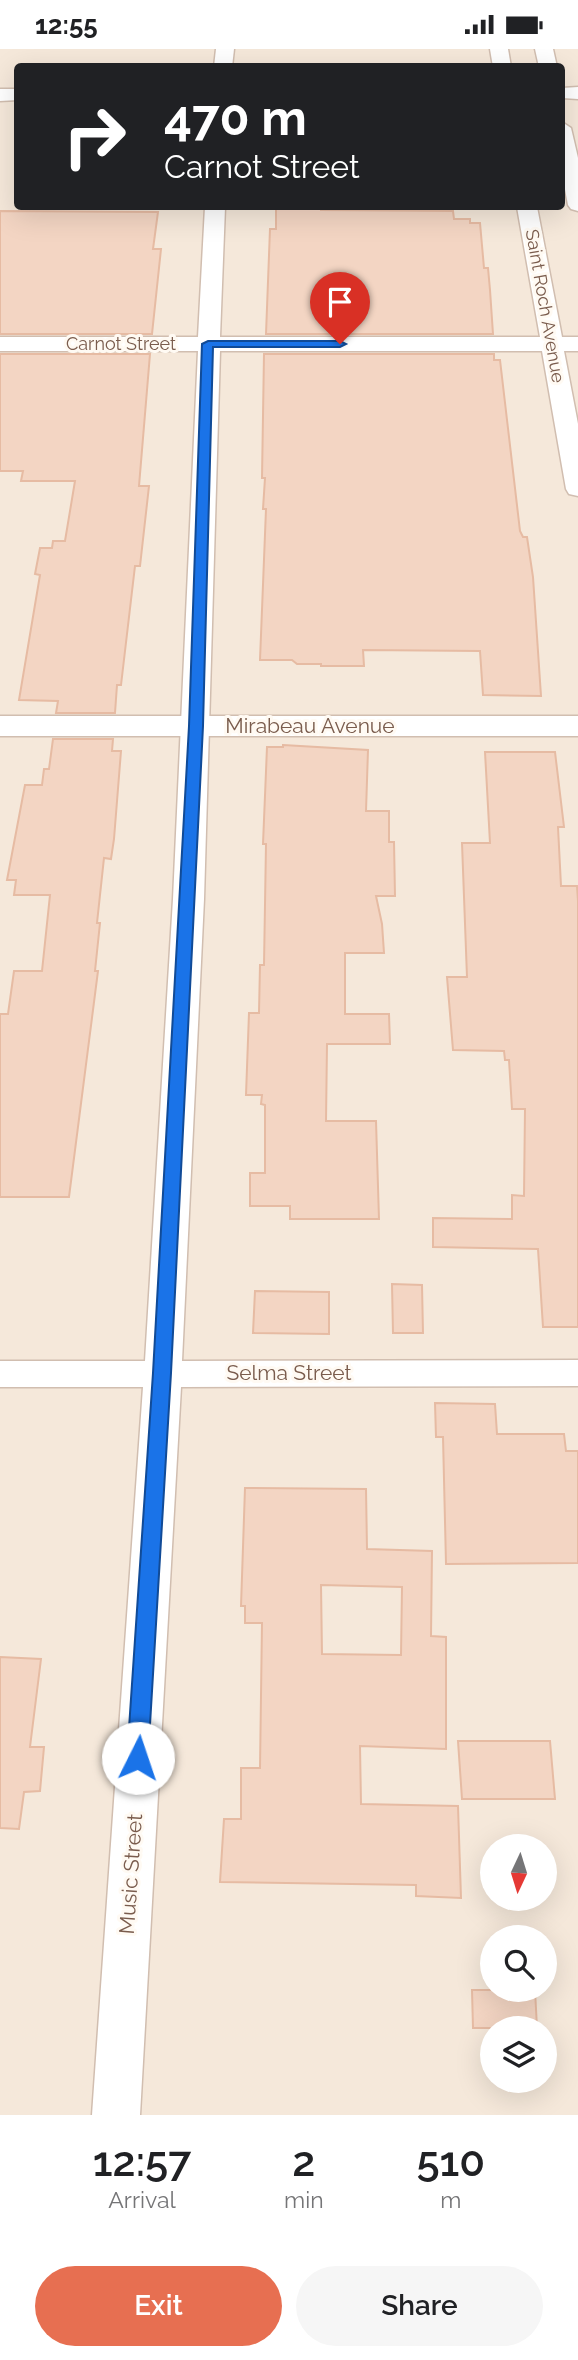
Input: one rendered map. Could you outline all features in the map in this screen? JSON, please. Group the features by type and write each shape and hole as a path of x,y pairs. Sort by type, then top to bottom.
{"street":[{"path":"565,142 578,205"},
{"name":"Music Street","path":"116,2115 162,1373 196,726 215,210"},
{"name":"Saint Roch Avenue","path":"528,210 578,489"},
{"name":"Carnot Street","path":"0,344 578,344"},
{"name":"Mirabeau Avenue","path":"0,726 578,726"},
{"name":"Selma Street","path":"0,1374 578,1373"}],"shaded area":[{"path":"0,49 578,49 578,2115 0,2115"}],"building":[{"path":"276,210 453,211 454,219 470,219 470,223 480,223 484,268 488,268 493,334 266,334 270,229 276,229"},
{"path":"0,211 158,212 153,249 161,249 152,334 0,334"},
{"path":"0,354 150,354 139,486 149,486 140,566 135,566 121,685 117,685 115,713 56,713 58,701 19,700 40,575 35,574 40,548 52,548 53,541 65,541 75,481 21,481 23,471 0,471"},
{"path":"264,354 494,354 494,360 500,360 520,531 523,537 527,537 533,577 541,696 483,695 480,651 363,650 364,666 321,666 297,664 292,660 260,660 266,509 263,509 265,478 262,478"},
{"path":"53,739 113,739 112,751 121,751 114,839 111,859 104,858 97,923 100,923 95,971 98,971 69,1197 0,1197 0,1014 8,1014 14,971 42,971 50,895 14,895 16,880 7,880 25,785 42,785 44,769 49,769"},
{"path":"283,745 368,750 366,811 389,811 389,842 394,842 395,896 376,896 384,953 345,953 345,1014 389,1014 390,1044 327,1044 326,1121 376,1121 379,1219 290,1219 290,1206 250,1206 250,1173 265,1173 265,1105 261,1104 262,1095 246,1095 249,1013 259,1013 260,965 264,965 266,844 263,844 267,747"},
{"path":"485,752 555,752 564,827 558,827 561,886 577,886 578,1327 543,1327 538,1249 433,1247 433,1218 512,1219 512,1195 524,1196 525,1109 512,1109 509,1060 505,1060 504,1051 453,1050 447,977 467,977 462,843 490,843"},
{"path":"392,1284 422,1285 423,1333 393,1333"},
{"path":"255,1291 329,1292 329,1334 253,1333"},
{"path":"435,1403 495,1404 497,1434 564,1434 566,1451 578,1451 578,1563 446,1564 443,1437 436,1437"},
{"path":"245,1488 366,1489 367,1549 432,1551 431,1636 446,1637 446,1749 360,1746 361,1804 458,1806 461,1898 416,1896 416,1885 220,1882 224,1819 241,1819 241,1768 260,1768 262,1623 245,1623 245,1606 241,1606","holes":["321,1585 402,1587 401,1655 322,1654"]},
{"path":"0,1657 41,1659 30,1747 44,1747 40,1791 24,1792 19,1829 0,1828"},
{"path":"458,1741 550,1741 555,1799 462,1799"},
{"path":"472,1990 480,1990 480,2002 536,2002 536,2016 480,2016 480,2028 473,2028"}],"route":[{"path":"138,1758 162,1373 196,726 208,344 340,344"}]}
